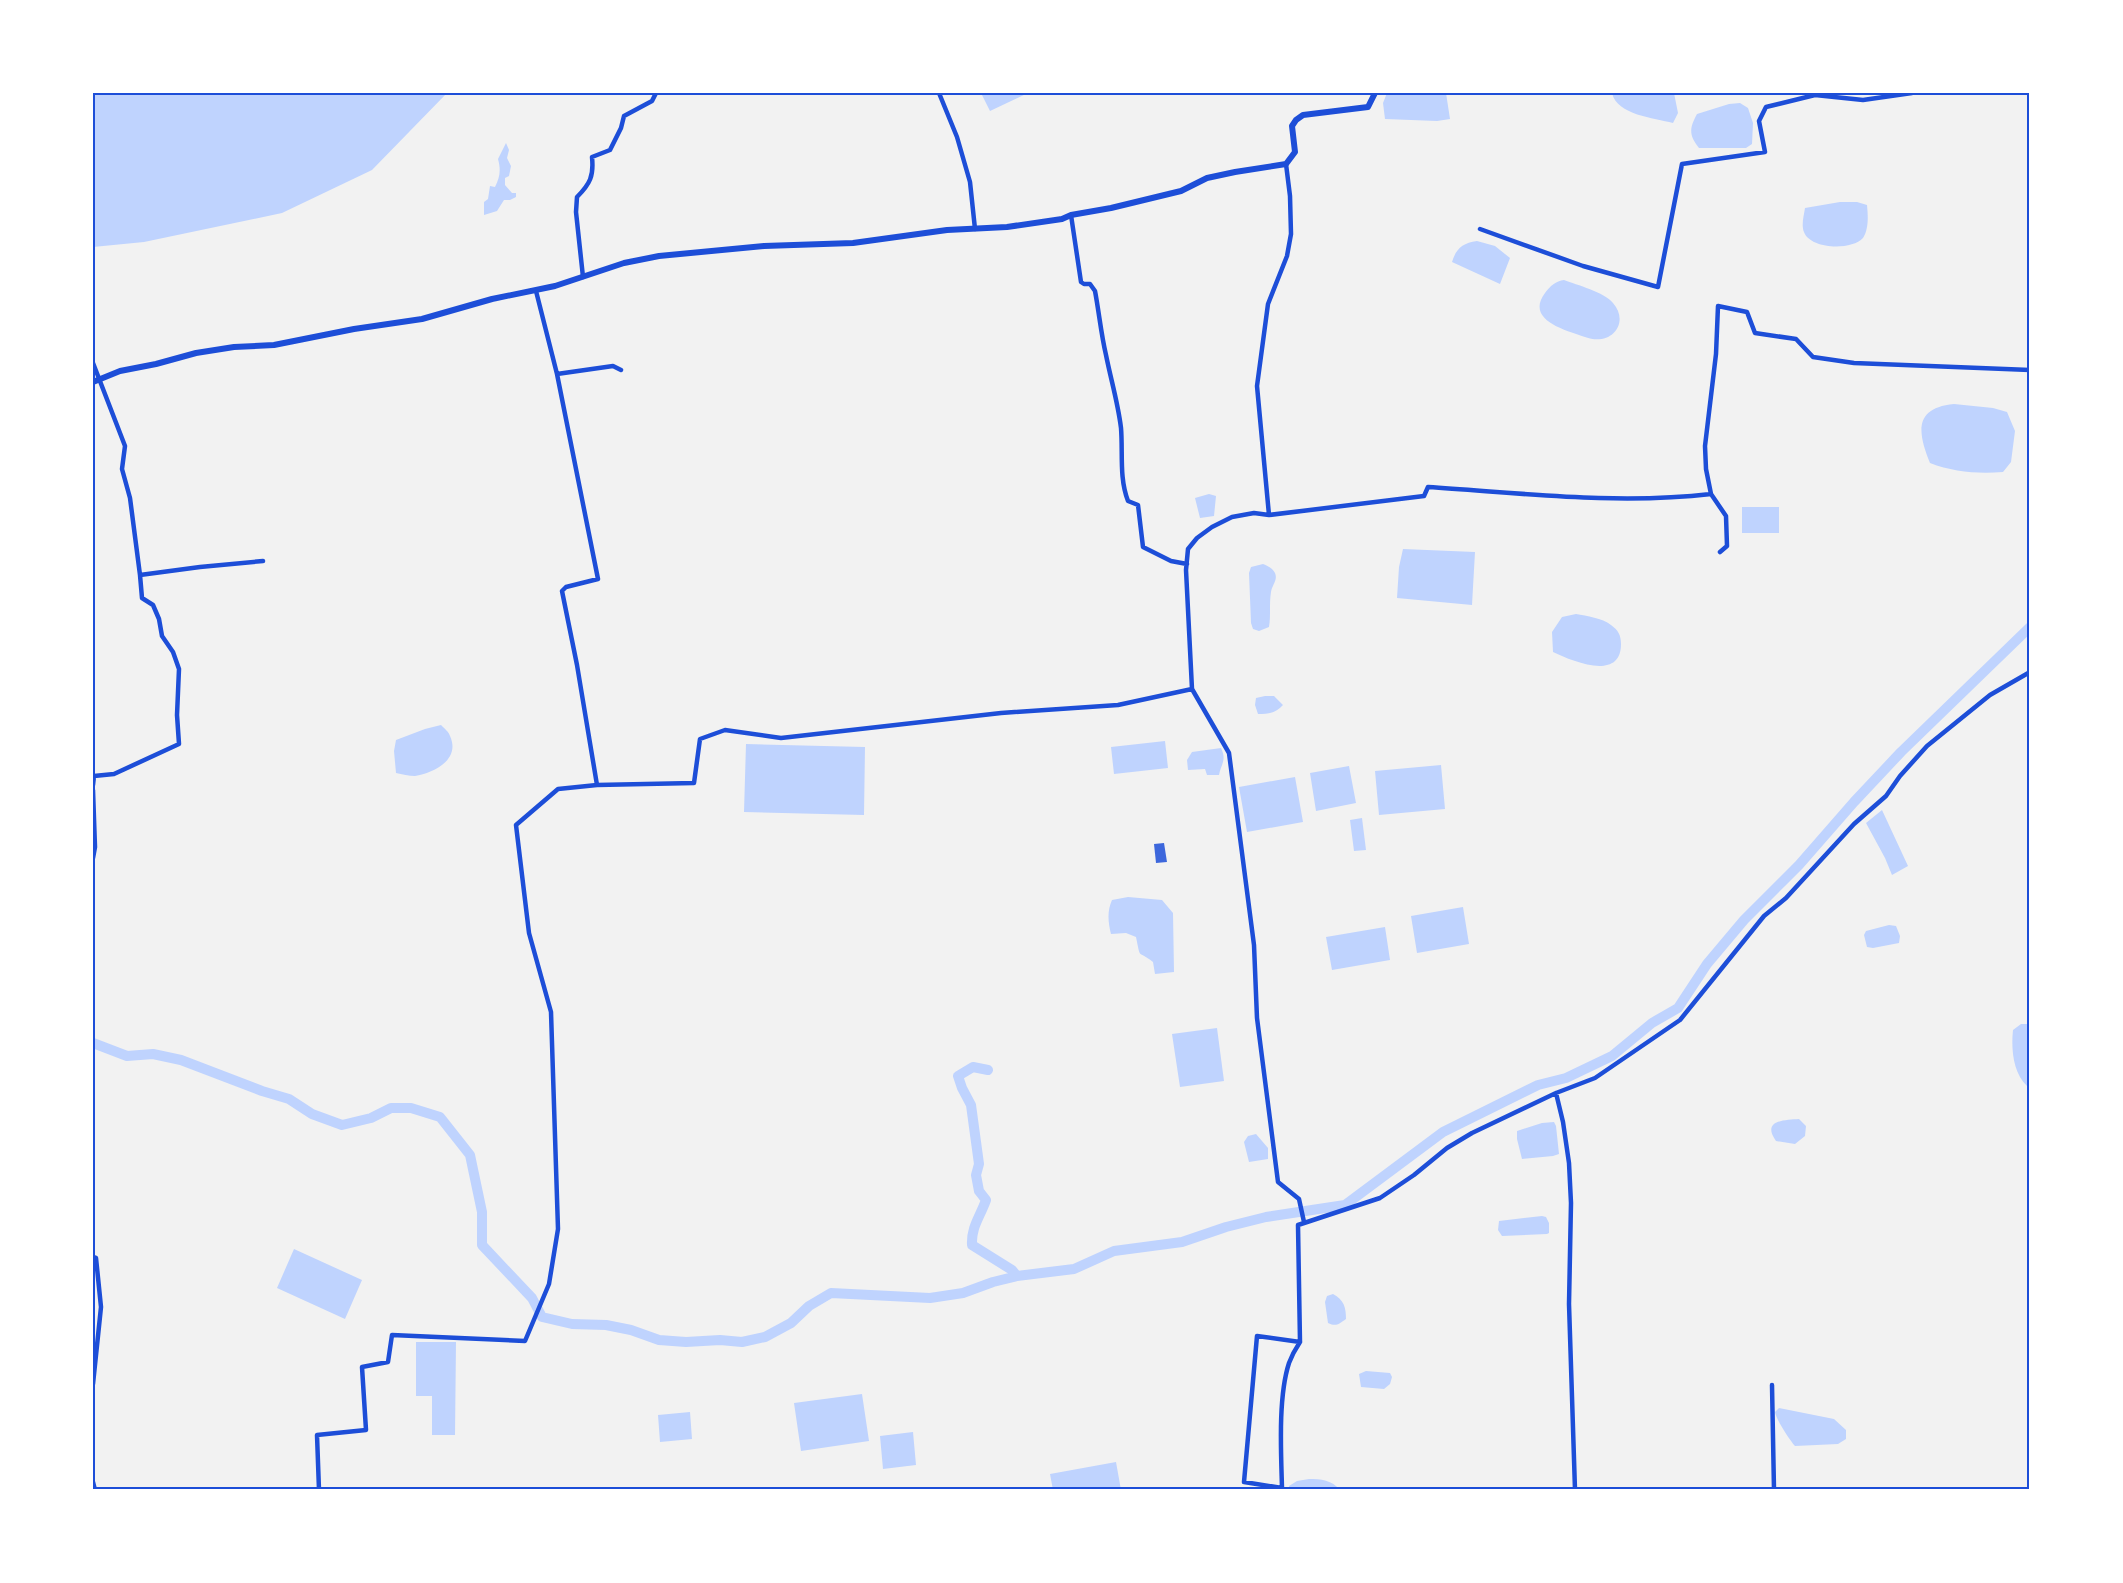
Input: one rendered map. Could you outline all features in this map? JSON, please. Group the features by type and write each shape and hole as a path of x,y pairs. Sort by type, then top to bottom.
{"street":[{"path":"583,277 576,205 577,197 588,186 593,171 592,157 610,150 624,116 652,101 656,93"},
{"path":"939,93 957,137 970,182 975,229"},
{"path":"1269,515 1257,386 1268,304 1287,256 1291,234 1286,165 1295,152 1292,126 1303,115 1368,107 1375,93"},
{"path":"1480,229 1583,266 1658,287 1682,164 1765,152 1760,121 1766,107 1815,95 1863,100 1912,93"},
{"path":"96,381 120,371 196,353 234,347 274,345 354,329 422,319 492,299 536,291 624,263 659,256 764,246 853,243 947,230 1007,227 1062,219 1071,215 1111,208 1181,191 1207,178 1234,172 1286,165"},
{"path":"1071,215 1081,282 1090,284 1095,291 1115,390 1121,429 1125,494 1128,501 1138,505 1143,547 1171,561 1187,564"},
{"path":"536,291 557,374 598,579 573,585 562,591 597,785"},
{"path":"1720,552 1727,546 1726,516 1711,494 1706,469 1705,446 1715,360 1718,306 1747,312 1755,333 1796,339 1813,357 1893,366 1991,367 2030,370"},
{"path":"93,363 96,381 125,446 122,469 130,498 142,598 153,605 159,619 162,636 173,652 179,669 177,716 179,744 114,774 94,776 93,785"},
{"path":"557,374 613,366 621,370"},
{"path":"1304,1222 1299,1199 1278,1182 1257,1018 1254,945 1229,753 1192,689 1188,549 1212,526 1232,517 1254,513 1269,515 1424,496 1428,488 1571,498 1684,497 1711,494"},
{"path":"140,575 262,561"},
{"path":"1300,1342 1257,1336 1244,1482 1282,1489 1281,1425 1285,1382 1290,1362 1300,1342 1298,1225 1380,1198 1464,1138 1556,1093 1595,1078 1680,1020 1764,916 1786,898 1854,824 1886,796 1900,776 1927,746 1989,695 2030,672"},
{"path":"319,1490 317,1435 366,1430 362,1367 388,1362 392,1335 525,1341 549,1284 558,1229 551,1012 529,933 516,825 558,789 597,785 694,783 700,739 725,730 781,738 1001,713 1118,705 1192,689"},
{"path":"93,790 95,847 93,858"},
{"path":"1556,1093 1564,1132 1571,1203 1569,1304 1575,1490"},
{"path":"93,1257 96,1258 101,1307 93,1384"},
{"path":"1772,1386 1774,1490"},
{"path":"93,1482 95,1490"}],"water":[{"path":"93,93 447,93 372,170 282,213 144,242 93,247"},
{"path":"981,93 1028,93 990,111"},
{"path":"1387,93 1446,93 1450,119 1437,121 1385,119 1383,103"},
{"path":"1612,93 1674,93 1678,113 1673,123 1637,114 1621,106"},
{"path":"1740,103 1748,108 1753,123 1752,144 1746,148 1699,148 1691,132 1697,114"},
{"path":"506,143 509,150 507,158 511,166 509,176 505,178 505,185 512,193 516,193 516,197 504,200 497,211 484,215 484,202 488,199 490,186 495,187 498,180 500,170 498,159"},
{"path":"1840,202 1857,202 1867,205 1867,226 1863,238 1850,245 1831,246 1822,245 1808,238 1803,226 1805,208"},
{"path":"1477,241 1495,246 1510,258 1500,284 1452,262 1460,247"},
{"path":"1564,280 1609,299 1618,310 1620,318 1616,331 1603,339 1595,339 1558,327 1544,317 1540,310 1540,302 1553,284"},
{"path":"1954,404 1993,408 2007,412 2015,431 2011,462 2003,472 1966,472 1930,463 1923,442 1922,424 1931,411 1941,406"},
{"path":"1209,494 1216,496 1214,516 1200,518 1195,498"},
{"path":"1742,507 1779,507 1779,533 1742,533"},
{"path":"1403,549 1475,552 1472,605 1397,598"},
{"path":"1263,564 1273,570 1276,578 1271,592 1269,627 1259,631 1253,629 1251,623 1249,573 1251,567"},
{"path":"1576,614 1603,621 1617,631 1621,644 1619,656 1613,663 1594,666 1553,652 1552,632 1562,617"},
{"path":"1274,696 1283,705 1278,710 1258,714 1255,705 1256,698"},
{"path":"441,725 449,733 452,744 449,758 430,772 413,776 396,773 394,751 396,740"},
{"path":"1165,741 1168,768 1114,774 1111,747"},
{"path":"746,744 865,747 864,815 744,812"},
{"path":"1221,748 1224,759 1219,775 1207,775 1205,769 1188,770 1187,760 1192,752"},
{"path":"1441,765 1445,809 1379,815 1375,771"},
{"path":"1349,766 1356,803 1316,811 1310,773"},
{"path":"1295,777 1303,822 1247,832 1239,787"},
{"path":"1882,810 1908,866 1892,875 1866,823"},
{"path":"1362,818 1366,850 1354,851 1350,820"},
{"path":"1128,897 1162,900 1173,913 1174,972 1155,974 1153,962 1140,954 1136,937 1126,933 1111,934 1108,917 1112,900"},
{"path":"1463,907 1469,944 1417,953 1411,916"},
{"path":"1889,925 1896,926 1900,936 1899,943 1867,947 1864,935 1866,931"},
{"path":"1385,927 1390,960 1332,970 1326,937"},
{"path":"2021,1024 2030,1024 2030,1086 2022,1081 2013,1053 2013,1030"},
{"path":"1217,1028 1224,1081 1180,1087 1172,1034"},
{"path":"1799,1119 1806,1126 1805,1136 1795,1144 1776,1141 1771,1129 1773,1125 1777,1122"},
{"path":"1554,1122 1559,1154 1522,1159 1517,1131 1542,1123"},
{"path":"1256,1134 1268,1148 1268,1159 1249,1162 1244,1142 1248,1136"},
{"path":"1546,1217 1549,1223 1547,1234 1502,1236 1498,1230 1499,1221"},
{"path":"294,1249 362,1280 345,1319 277,1288"},
{"path":"1333,1294 1342,1301 1346,1315 1346,1319 1335,1325 1328,1323 1325,1302 1327,1296"},
{"path":"416,1342 456,1342 455,1435 432,1435 432,1396 416,1396"},
{"path":"1366,1371 1390,1373 1392,1377 1390,1384 1384,1389 1361,1387 1359,1374"},
{"path":"862,1394 869,1441 801,1451 794,1403"},
{"path":"1779,1408 1834,1419 1846,1430 1846,1439 1838,1444 1795,1446 1776,1415 1775,1412"},
{"path":"690,1412 692,1439 660,1442 658,1415"},
{"path":"913,1432 916,1465 883,1469 880,1436"},
{"path":"1116,1462 1121,1490 1053,1490 1050,1474"},
{"path":"1309,1479 1326,1481 1340,1490 1289,1490 1289,1486 1297,1481"}],"building":[{"path":"1164,843 1167,862 1156,863 1154,844"}],"waterway":[{"path":"93,1043 127,1056 153,1054 181,1060 289,1099 312,1114 342,1125 371,1118 391,1108 411,1108 440,1117 470,1155 482,1212 482,1245 532,1298 542,1317 572,1324 606,1325 631,1330 659,1340 742,1342 765,1337 791,1323 809,1306 831,1293 930,1298 963,1293 1017,1276 1074,1269 1114,1251 1182,1242 1226,1227 1266,1217 1345,1205 1443,1132 1538,1085 1566,1078 1612,1056 1652,1023 1678,1008 1707,964 1744,920 1799,865 1901,752 2030,627"},
{"path":"988,1070 973,1067 958,1076 971,1105 979,1164 976,1175 979,1191 986,1200 974,1227 972,1245 1012,1270 1017,1276"}]}
